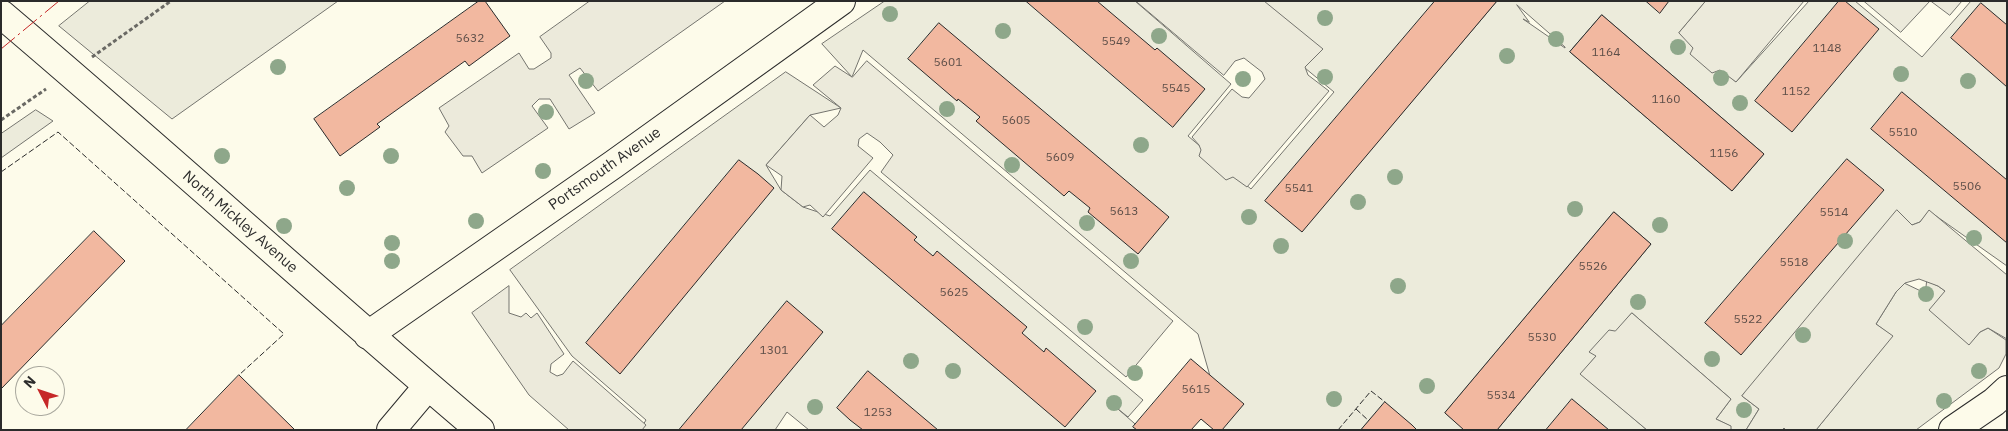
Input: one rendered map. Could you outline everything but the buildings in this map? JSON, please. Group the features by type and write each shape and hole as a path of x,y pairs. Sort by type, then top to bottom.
{"street":[{"name":"Portsmouth Avenue","path":"368,335 614,164 841,1"},
{"name":"North Mickley Avenue","path":"1,14 70,72 368,335 480,430"},
{"path":"390,430 428,386"},
{"path":"1953,430 1994,402 2007,390"}],"shaded area":[{"path":"90,1 338,1 172,119 59,26"},
{"path":"590,1 725,1 598,91 580,68 569,75 595,113 569,129 550,99 539,99 532,106 548,128 482,173 472,156 463,156 445,132 449,126 439,108 519,53 529,69 534,69 551,58 551,53 540,37"},
{"path":"885,1 1135,1 1231,84 1188,136 1251,189 1334,92 1224,1 1435,1 1302,231 1497,1 1706,1 1679,33 1736,82 1809,1 1855,1 1922,57 1971,1 2007,1 2007,266 1929,211 1920,222 1912,225 1742,396 1759,409 1746,430 1731,430 1730,426 1716,419 1731,399 1632,313 1581,374 1647,430 1497,430 1651,244 1614,212 1445,413 1465,430 1417,430 1385,403 1361,430 1220,430 1210,376 1198,334 863,50 852,77 822,44","holes":["1517,5 1565,47 1565,48 1523,19 1529,22","1602,15 1764,154 1732,191 1570,52"]},
{"path":"1136,1 1264,1 1323,49 1305,67 1308,75 1329,91 1247,187 1233,177 1226,180 1199,156 1201,150 1192,137 1232,89 1242,97 1249,98 1265,79 1262,72 1244,58 1235,61 1224,75"},
{"path":"1706,1 1804,1 1736,82 1720,70 1712,73 1690,54 1693,48 1679,33"},
{"path":"1864,1 1930,1 1901,32"},
{"path":"1931,1 1962,1 1950,15"},
{"path":"867,61 1173,321 1126,377 881,172 893,155 880,142 867,133 859,139 858,146 873,158 823,217 810,205 803,207 781,190 782,176 766,165 810,115 824,127 838,115 841,108 813,85 835,66 852,77"},
{"path":"786,72 841,108 810,115 766,165 781,190 803,207 830,216 870,170 1143,400 1128,417 1118,409 1142,430 809,430 787,412 775,430 640,430 646,420 572,356 510,270"},
{"path":"36,110 53,121 1,158 1,134"},
{"path":"1897,210 1912,225 1920,222 1929,210 2007,275 2007,339 1988,328 1980,332 1969,345 1929,310 1945,291 1938,286 1919,279 1905,283 1896,292 1876,324 1893,336 1816,430 1786,430 1784,428 1782,430 1746,430 1759,409 1742,396"},
{"path":"1927,281 1945,291 1969,344 1980,332 1988,328 2006,340 2006,354 1999,368 1916,430 1816,430 1892,336 1876,324 1896,292 1904,283 1925,293"},
{"path":"509,286 509,313 521,317 526,313 531,318 537,313 564,354 551,364 550,372 557,376 563,374 573,361 646,425 642,430 569,430 529,395 472,313"},
{"path":"1632,313 1731,399 1716,419 1731,426 1731,430 1647,430 1580,374 1596,356 1589,352 1609,330 1615,331"}],"fence":[{"path":"1,172 58,132 284,334 239,375"},
{"path":"1338,430 1371,391 1385,402"},
{"path":"1356,409 1369,421"}],"power":[{"path":"1,49 59,1"}]}
